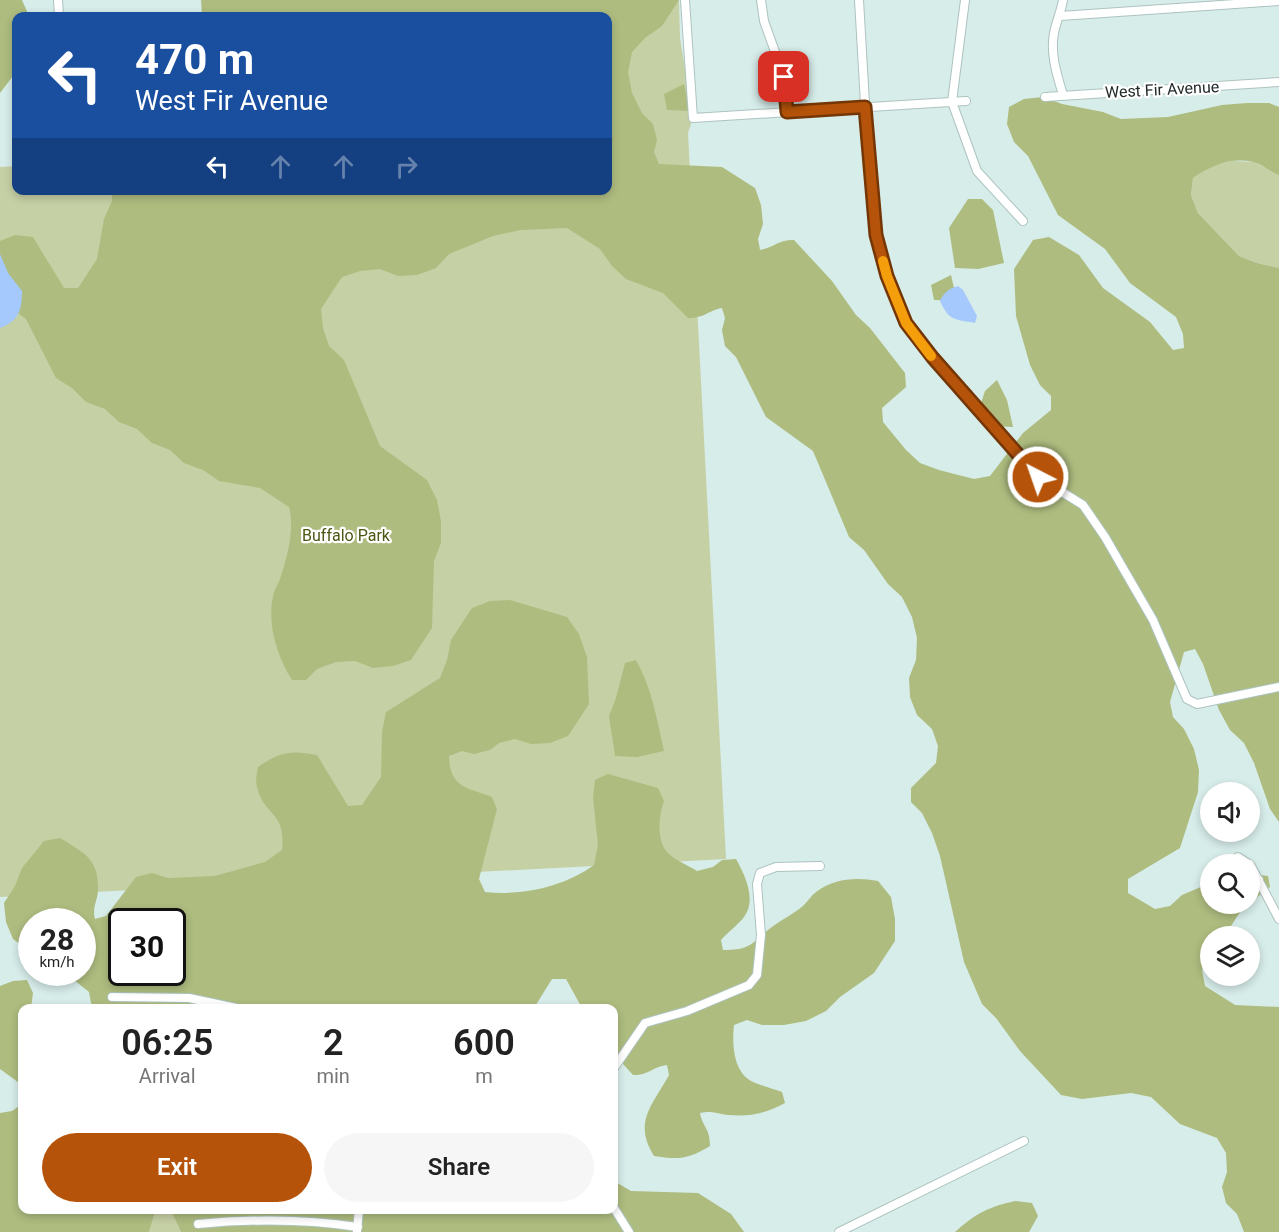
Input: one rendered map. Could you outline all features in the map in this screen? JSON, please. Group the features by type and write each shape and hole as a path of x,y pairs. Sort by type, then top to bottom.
{"street":[{"path":"685,0 693,118 966,101"},
{"path":"761,0 764,21 784,77 787,112"},
{"path":"859,0 876,235 887,276 906,323 933,358 1038,477 1083,505 1105,537 1153,620 1187,699 1197,704 1279,687"},
{"path":"965,0 952,102 977,171 1023,221"},
{"path":"1062,0 1060,16 1054,33 1054,62 1063,95"},
{"path":"1060,16 1279,1"},
{"name":"West Fir Avenue","path":"1045,97 1279,82"},
{"path":"618,1062 645,1023 687,1011 748,985 757,975 761,935 757,884 760,873 776,867 820,866"},
{"path":"1260,882 1279,919"},
{"path":"112,997 189,998 217,1004"},
{"path":"839,1232 1024,1141"},
{"path":"198,1224 305,1222 334,1224 357,1230 359,1214"},
{"path":"618,1214 629,1232"}],"green space":[{"path":"0,0 22,0 27,12 12,12 12,77 0,93"},
{"path":"201,0 679,0 662,26 645,38 632,52 628,72 632,93 642,113 653,124 657,140 654,152 659,164 722,167 755,188 761,205 763,224 758,239 760,250 784,241 794,240 832,281 856,315 870,328 905,373 906,387 882,408 883,422 920,463 974,479 990,476 1023,433 1051,410 1051,396 1040,385 1030,365 1016,316 1014,269 1033,240 1049,237 1079,255 1103,288 1150,322 1173,350 1184,348 1183,334 1176,317 1130,283 1105,249 1058,215 1028,156 1014,142 1007,124 1009,107 1024,99 1043,97 1062,104 1103,112 1121,119 1168,117 1222,105 1247,103 1269,103 1279,107 1279,175 1253,162 1229,162 1214,166 1193,178 1191,195 1198,213 1239,256 1279,268 1279,822 1270,809 1254,763 1244,743 1230,730 1219,710 1203,664 1195,649 1184,652 1170,702 1173,717 1184,729 1194,749 1199,770 1198,792 1180,848 1128,879 1128,893 1155,909 1170,906 1182,895 1200,887 1200,914 1239,914 1231,926 1200,926 1200,986 1205,986 1235,1005 1279,1007 1279,1232 1244,1232 1237,1214 1226,1203 1222,1187 1227,1172 1226,1153 1217,1138 1180,1124 1151,1097 1131,1093 1082,1099 1061,1095 1020,1051 996,1018 982,1004 964,962 940,856 932,833 922,813 911,802 911,788 936,763 938,746 932,729 917,715 910,697 909,678 916,660 917,638 912,617 902,597 888,584 864,550 849,537 813,451 766,417 736,357 725,346 722,330 725,318 722,308 698,317 688,318 663,293 626,279 612,266 600,249 567,228 520,230 493,236 449,254 436,268 417,275 398,276 380,269 360,271 342,277 321,309 323,328 329,346 344,360 380,446 427,480 437,500 441,521 441,543 434,561 432,628 411,660 393,666 373,668 355,661 336,662 317,669 306,680 292,680 278,651 271,618 274,594 289,543 291,516 289,507 260,488 219,481 203,470 184,463 170,450 152,443 137,429 119,422 105,409 86,402 72,388 56,378 26,319 0,300 0,241 15,235 33,237 64,288 78,288 97,259 104,219 112,201 112,195 612,195 612,12 202,12"},
{"name":"Buffalo Park","path":"263,0 679,0 680,38 693,118 688,133 726,859 0,897 0,167 12,166 12,195 612,195 612,12 522,12"},
{"path":"684,84 690,111 667,110 664,94"},
{"path":"1232,161 1254,162 1279,175 1279,268 1239,256 1198,213 1191,195 1193,178 1210,166"},
{"path":"968,199 982,199 993,210 1004,263 978,269 955,268 949,228"},
{"path":"951,275 957,301 934,300 931,285"},
{"path":"997,380 1007,400 1013,427 990,426 980,406 985,391"},
{"path":"510,600 567,617 579,634 587,657 589,704 568,736 550,743 531,744 515,739 499,743 490,750 474,754 462,751 449,756 452,774 456,780 467,788 492,797 497,809 479,879 485,892 513,893 542,888 570,879 594,865 598,845 593,797 595,780 608,774 658,788 664,801 660,820 661,841 673,858 697,871 713,867 722,860 736,859 746,880 750,903 744,917 721,940 723,950 748,946 803,906 816,892 838,881 862,879 878,881 891,897 895,919 895,941 874,973 840,997 826,1011 806,1021 784,1025 762,1025 747,1020 734,1025 735,1056 740,1071 751,1081 782,1092 785,1103 765,1112 751,1115 700,1113 709,1135 710,1146 689,1156 670,1158 654,1156 648,1144 645,1124 651,1105 669,1075 667,1065 644,1074 633,1075 618,1058 618,1004 580,1004 566,979 552,979 536,1004 91,1004 89,992 82,986 96,986 96,919 108,913 108,986 186,986 186,908 112,908 136,877 152,873 168,878 215,876 265,862 282,850 281,828 278,820 264,804 256,785 258,767 279,755 299,753 317,755 348,806 362,805 381,777 382,732 386,712 440,678 451,640 472,608 490,601"},
{"path":"636,660 650,693 664,751 637,757 615,756 609,716 625,663"},
{"path":"60,838 83,853 96,871 98,891 95,908 18,908 18,943 13,939 6,922 4,903 15,886 22,868 44,841"},
{"path":"1260,875 1268,876 1270,887 1260,895"},
{"path":"18,981 18,986 30,986 33,993 32,1004 18,1004 18,1082 0,1069 0,986"},
{"path":"18,1107 18,1214 154,1214 149,1232 0,1232 0,1113 12,1111"},
{"path":"618,1183 631,1191 698,1193 731,1214 744,1232 181,1232 172,1214 618,1214"},
{"path":"1015,1201 1032,1203 1038,1216 1029,1232 955,1232 982,1212"},
{"path":"154,1214 172,1214 181,1232 149,1232"}],"water":[{"path":"0,254 8,273 22,291 18,314 11,322 0,328"},
{"path":"958,286 963,290 977,316 975,323 949,316 940,301 947,291"}],"slow traffic":[{"path":"883,261 906,323 931,356"}],"route":[{"path":"784,77 787,112 865,107 876,235 887,276 906,323 933,358 1038,477"}]}
